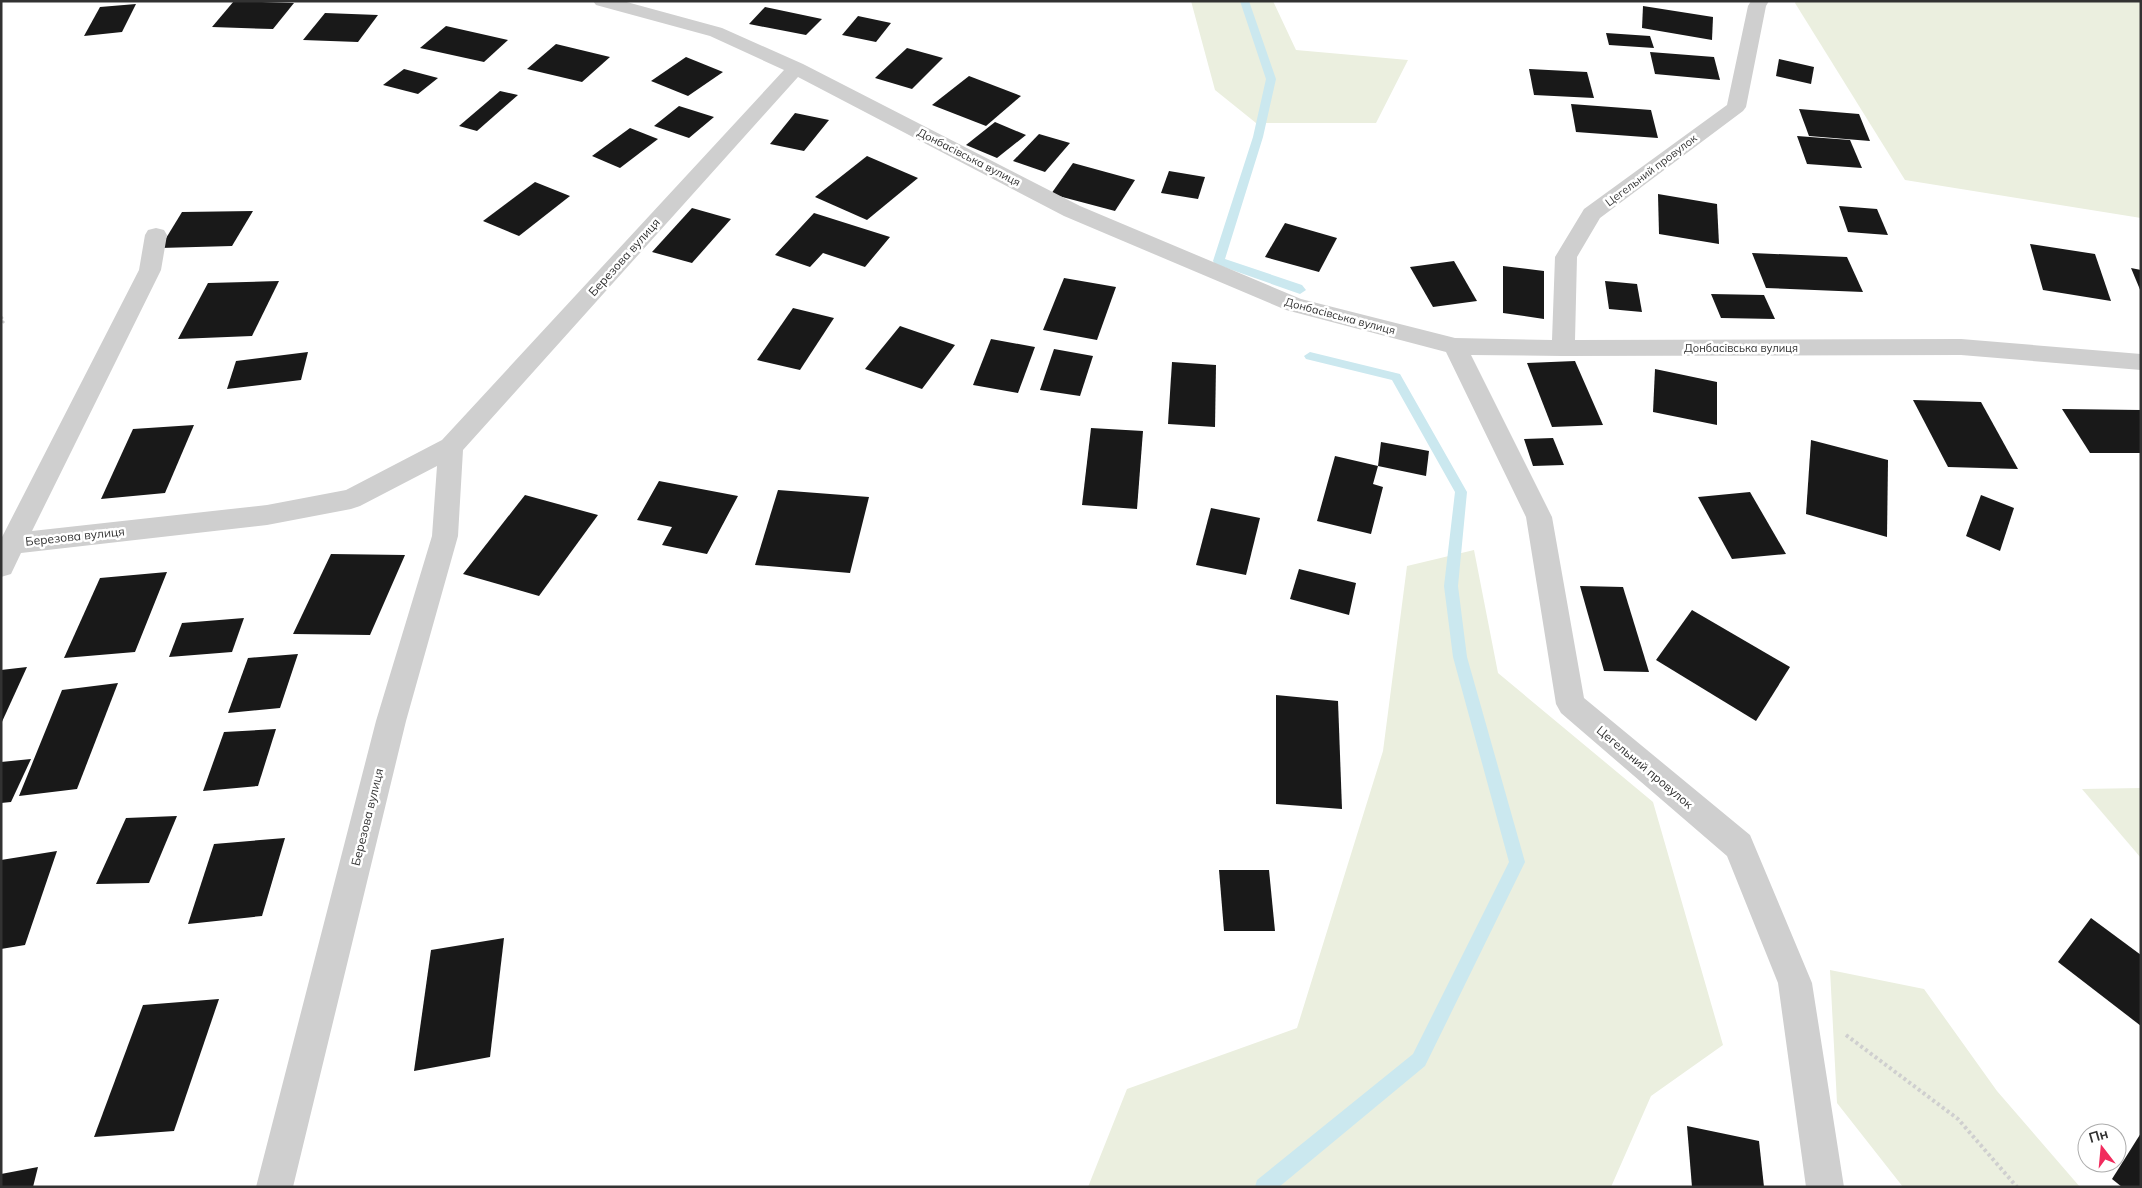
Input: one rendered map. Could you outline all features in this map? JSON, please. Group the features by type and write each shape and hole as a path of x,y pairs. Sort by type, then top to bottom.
{"street":[{"name":"Донбасівська вулиця","path":"602,1 716,32 796,68 1072,211 1294,305 1455,346 1563,348 1961,347 2141,362"},
{"name":"Цегельний провулок","path":"1563,348 1566,257 1592,214 1736,107 1757,6 1760,1"},
{"name":"Березова вулиця","path":"14,543 267,515 350,499 451,447 796,68"},
{"name":"Березова вулиця","path":"1,566 150,270 156,235"},
{"name":"Цегельний провулок","path":"1455,346 1539,517 1571,704 1739,846 1795,983 1825,1187"},
{"name":"Березова вулиця","path":"274,1187 392,721 445,536 451,447"}],"path":[{"path":"1,317 4,321 1,324"},
{"path":"1839,1030 1958,1119 2017,1187"}],"green space":[{"path":"1191,1 1273,1 1296,50 1408,60 1376,123 1256,123 1215,90"},
{"path":"1796,1 2141,1 2141,218 1905,180 1795,3"},
{"path":"1474,550 1498,673 1653,802 1723,1045 1651,1096 1611,1187 1088,1187 1127,1089 1297,1028 1383,751 1407,566"},
{"path":"2141,788 2141,858 2082,789"},
{"path":"1830,970 1924,989 1997,1091 2080,1187 1903,1187 1837,1103"}],"building":[{"path":"234,1 294,3 273,29 212,27"},
{"path":"136,4 122,32 84,36 100,7"},
{"path":"1643,6 1713,17 1712,40 1642,28"},
{"path":"765,7 822,19 806,35 749,24"},
{"path":"325,13 378,15 358,42 303,40"},
{"path":"858,16 891,23 876,42 842,35"},
{"path":"446,26 508,40 484,62 420,48"},
{"path":"1606,33 1650,36 1654,48 1609,45"},
{"path":"556,44 610,57 582,82 527,69"},
{"path":"907,48 943,58 912,89 875,78"},
{"path":"1650,52 1714,57 1720,80 1655,74"},
{"path":"686,57 723,72 688,96 651,81"},
{"path":"1779,59 1814,67 1811,84 1776,76"},
{"path":"404,69 438,78 418,94 383,85"},
{"path":"1529,69 1587,72 1594,98 1534,95"},
{"path":"969,76 1021,96 986,126 932,105"},
{"path":"500,91 518,95 477,131 459,126"},
{"path":"1571,104 1651,110 1658,138 1576,132"},
{"path":"679,106 714,117 689,138 654,126"},
{"path":"1799,109 1859,114 1870,141 1809,136"},
{"path":"795,113 829,120 804,151 770,144"},
{"path":"995,122 1026,135 997,158 966,145"},
{"path":"630,128 658,139 620,168 592,156"},
{"path":"1039,134 1070,143 1045,172 1013,161"},
{"path":"1797,136 1850,140 1862,168 1807,164"},
{"path":"867,156 918,178 867,220 815,197"},
{"path":"1073,163 1135,180 1115,211 1051,194"},
{"path":"1169,171 1205,177 1198,199 1161,193"},
{"path":"535,182 570,196 519,236 483,221"},
{"path":"1658,194 1717,204 1719,244 1659,234"},
{"path":"1839,206 1877,209 1888,235 1848,232"},
{"path":"692,208 731,219 692,263 652,252"},
{"path":"253,211 232,246 160,248 182,212"},
{"path":"814,213 890,237 865,267 823,253 810,267 775,255"},
{"path":"1285,223 1337,238 1319,272 1265,257"},
{"path":"2030,244 2095,254 2111,301 2043,290"},
{"path":"1752,253 1847,257 1863,292 1766,288"},
{"path":"1454,261 1477,301 1433,307 1410,267"},
{"path":"1503,266 1544,271 1544,319 1503,313"},
{"path":"2131,268 2141,270 2141,292"},
{"path":"1064,278 1116,287 1097,340 1043,330"},
{"path":"279,281 252,336 178,339 208,283"},
{"path":"1605,281 1637,284 1642,312 1609,309"},
{"path":"1711,294 1764,295 1775,319 1721,318"},
{"path":"793,308 834,318 800,370 757,360"},
{"path":"900,326 955,345 922,389 865,369"},
{"path":"991,339 1035,347 1018,393 973,385"},
{"path":"1054,349 1093,356 1080,396 1040,390"},
{"path":"308,352 301,380 227,389 236,361"},
{"path":"1575,361 1603,425 1552,427 1527,363"},
{"path":"1172,362 1216,365 1215,427 1168,424"},
{"path":"1655,369 1717,382 1717,425 1653,412"},
{"path":"1913,400 1981,402 2018,469 1948,467"},
{"path":"2062,409 2141,410 2141,453 2090,453"},
{"path":"194,425 165,493 101,499 133,429"},
{"path":"1091,428 1143,431 1137,509 1082,505"},
{"path":"1553,438 1564,465 1533,466 1524,439"},
{"path":"1811,440 1888,460 1887,537 1806,514"},
{"path":"1381,442 1429,451 1426,476 1378,466"},
{"path":"1335,456 1378,466 1373,484 1383,487 1371,534 1317,521"},
{"path":"659,481 738,496 707,554 662,545 672,527 637,520"},
{"path":"778,490 869,497 850,573 755,565"},
{"path":"1750,492 1786,554 1732,559 1698,497"},
{"path":"525,495 598,515 539,596 463,574"},
{"path":"1981,495 2014,508 2000,551 1966,536"},
{"path":"1211,508 1260,518 1246,575 1196,565"},
{"path":"331,554 405,555 370,635 293,634"},
{"path":"1299,569 1356,583 1349,615 1290,599"},
{"path":"167,572 135,652 64,658 100,578"},
{"path":"1580,586 1623,587 1649,672 1604,671"},
{"path":"1692,610 1790,667 1756,721 1656,660"},
{"path":"244,618 232,652 169,657 182,623"},
{"path":"298,654 280,708 228,713 248,658"},
{"path":"27,667 1,724 1,670"},
{"path":"118,683 77,789 19,796 62,690"},
{"path":"1276,695 1338,701 1342,809 1276,804"},
{"path":"276,729 258,786 203,791 224,732"},
{"path":"31,759 11,802 1,803 1,762"},
{"path":"177,816 149,883 96,884 126,818"},
{"path":"285,838 262,916 188,924 214,844"},
{"path":"57,851 25,945 1,949 1,860"},
{"path":"1219,870 1269,870 1275,931 1224,931"},
{"path":"2091,918 2141,955 2141,1026 2058,962"},
{"path":"504,938 490,1057 414,1071 431,950"},
{"path":"219,999 174,1131 94,1137 143,1005"},
{"path":"1687,1126 1759,1141 1764,1187 1692,1187"},
{"path":"2141,1133 2141,1187 2122,1187 2112,1179 2116,1173 2127,1173 2127,1155"},
{"path":"38,1167 33,1187 1,1187 1,1174"}],"waterway":[{"path":"1244,1 1271,79 1258,137 1219,261 1300,290"},
{"path":"1264,1187 1419,1060 1517,862 1460,657 1451,586 1461,492 1396,377 1310,356"}]}
